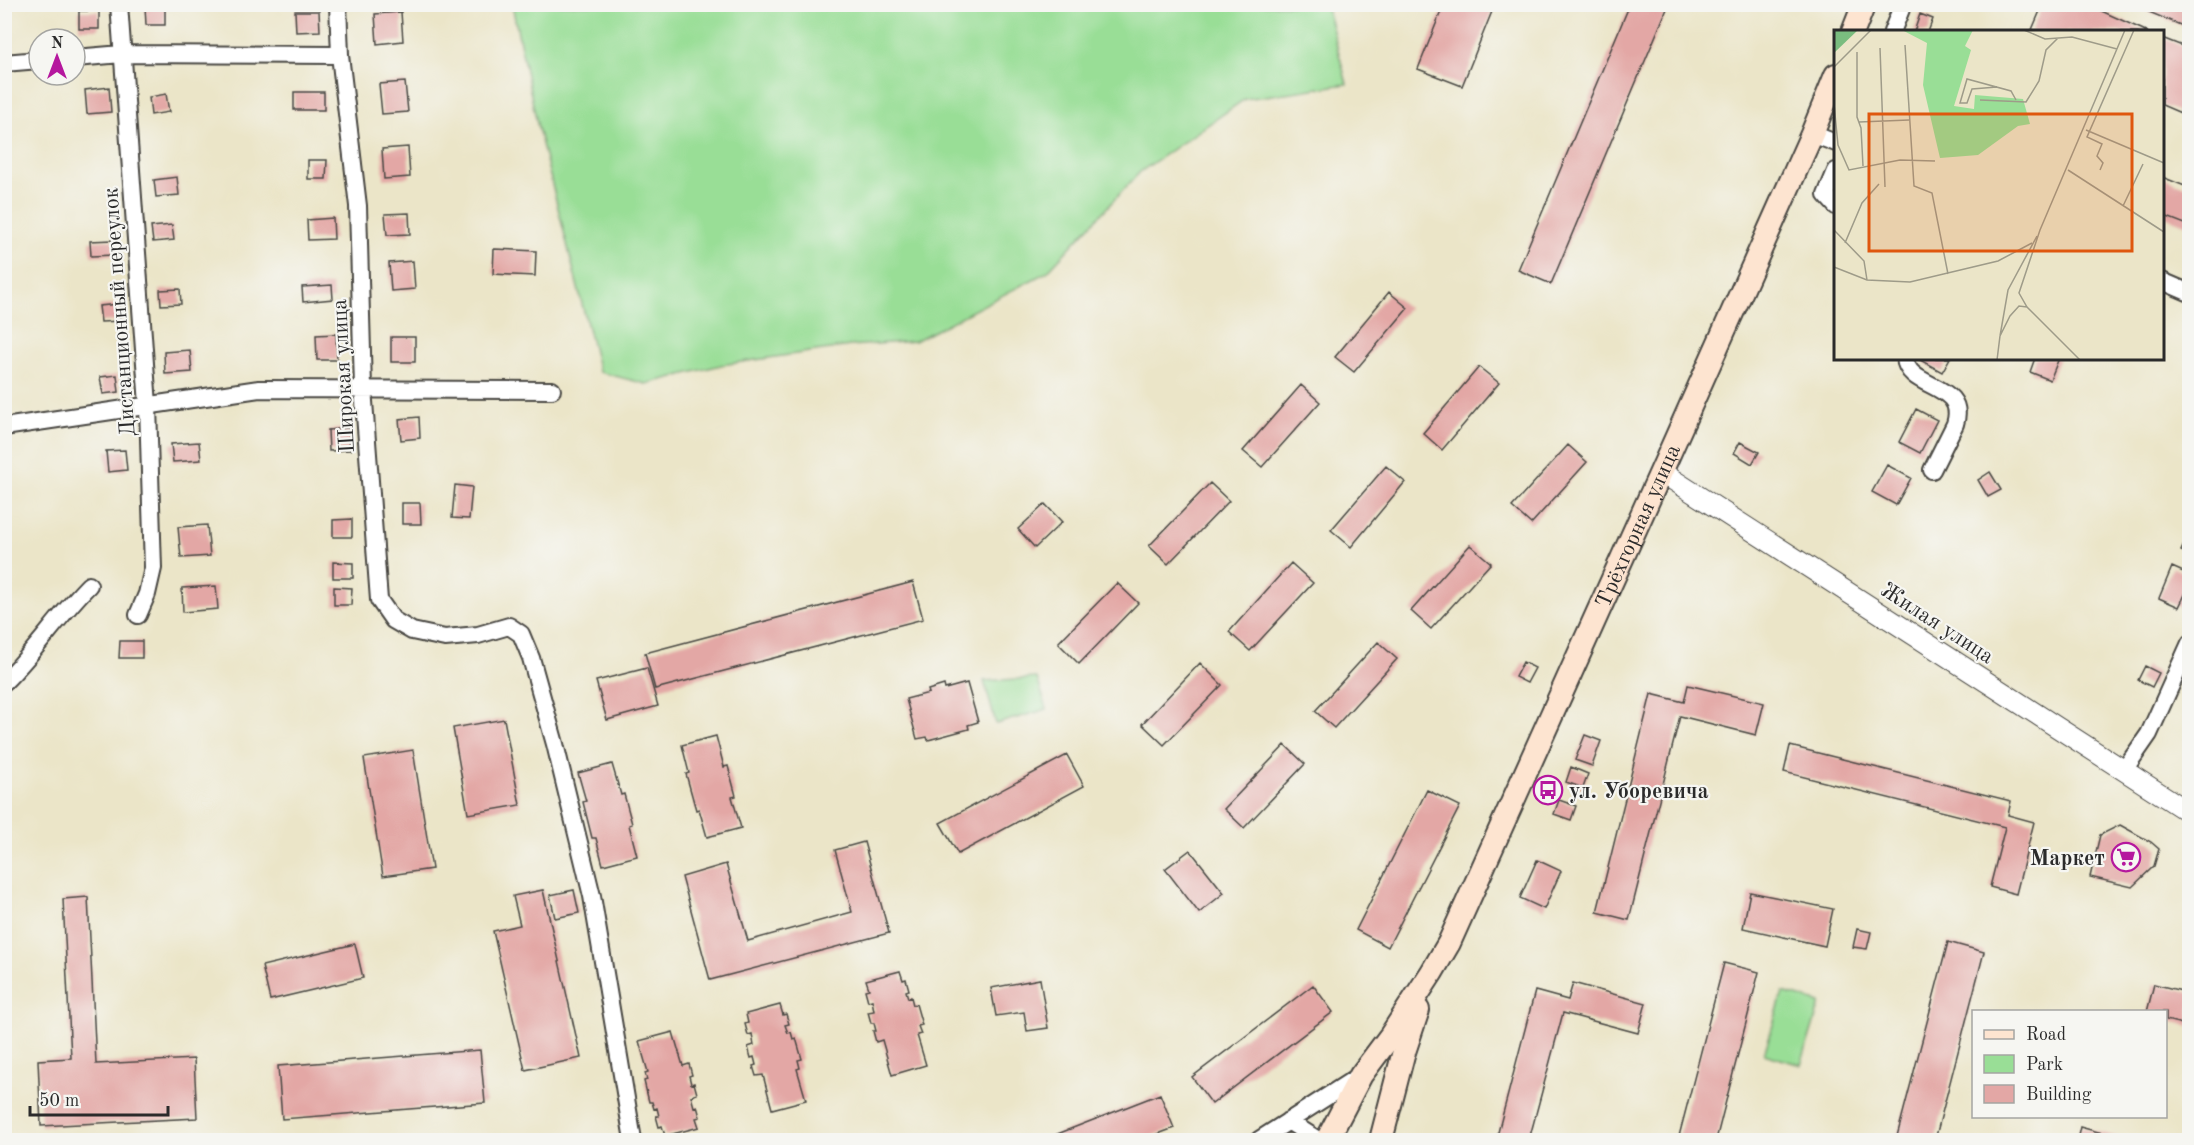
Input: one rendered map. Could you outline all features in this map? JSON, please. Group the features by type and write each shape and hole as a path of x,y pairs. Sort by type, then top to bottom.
{"main road":[{"path":"1854,30 1864,4"},
{"name":"Трёхгорная улица","path":"1432,972 1449,943 1812,134 1834,80"},
{"path":"1327,1140 1361,1075 1392,1035 1432,972"},
{"path":"1381,1140 1406,1046 1432,972"}],"street":[{"name":"Дистанционный переулок","path":"119,4 148,405 153,568 147,594 138,615"},
{"name":"Широкая улица","path":"338,4 340,55 358,206 363,388 379,600 393,621 412,631 445,638 478,636 509,626 521,634 531,658 555,744 592,896 633,1140"},
{"path":"1893,30 1903,4"},
{"path":"87,56 122,54 340,55"},
{"path":"4,63 27,61"},
{"path":"1812,134 1834,142"},
{"path":"1834,176 1826,195 1834,204"},
{"path":"2164,281 2190,293"},
{"path":"1905,360 1912,373 1952,397 1957,407 1958,416 1955,424 1932,470"},
{"path":"4,427 259,389 552,390"},
{"name":"Жилая улица","path":"1661,472 2190,813"},
{"path":"4,682 89,585"},
{"path":"2124,770 2149,734 2190,643"},
{"path":"1259,1140 1361,1075"},
{"path":"1288,1122 1318,1140"}],"green space":[{"path":"512,5 1326,5 1347,84 1245,99 1140,172 1047,272 915,341 850,346 721,365 646,384 599,372 538,128"},
{"path":"1037,678 1047,709 996,724 984,681"},
{"path":"1783,992 1820,1003 1801,1065 1764,1054"}],"building":[{"path":"1444,4 1495,4 1462,86 1418,69"},
{"path":"1630,4 1669,4 1551,284 1518,270"},
{"path":"2043,4 2086,4 2144,30 2032,30"},
{"path":"2190,4 2190,29 2132,5"},
{"path":"145,6 165,6 165,25 146,25"},
{"path":"79,11 99,11 99,29 79,27"},
{"path":"295,11 319,11 320,31 296,32"},
{"path":"401,12 403,41 377,44 375,14"},
{"path":"1920,14 1933,19 1929,30 1915,30"},
{"path":"2164,39 2190,49 2190,117 2164,106"},
{"path":"405,82 408,112 382,114 379,84"},
{"path":"109,87 111,112 87,114 85,90"},
{"path":"294,92 324,92 324,110 294,110"},
{"path":"166,94 169,112 151,115 149,97"},
{"path":"408,147 410,177 384,179 382,149"},
{"path":"308,160 327,160 326,179 308,179"},
{"path":"177,177 179,195 156,197 154,180"},
{"path":"2164,178 2190,188 2190,226 2164,216"},
{"path":"409,213 410,234 387,235 385,214"},
{"path":"333,218 334,239 308,240 307,220"},
{"path":"172,225 174,240 153,242 151,227"},
{"path":"113,240 114,255 91,256 90,241"},
{"path":"494,249 536,251 535,276 493,274"},
{"path":"413,261 415,289 391,291 389,263"},
{"path":"332,285 333,299 303,302 302,287"},
{"path":"180,289 181,304 161,305 160,290"},
{"path":"1389,292 1408,308 1354,372 1335,357"},
{"path":"119,304 120,321 101,322 99,306"},
{"path":"336,334 337,360 317,360 316,335"},
{"path":"391,337 415,337 415,362 391,362"},
{"path":"190,350 192,372 165,374 164,352"},
{"path":"1920,360 1949,360 1942,372"},
{"path":"2034,360 2058,360 2050,380 2030,372"},
{"path":"1479,367 1499,383 1442,450 1423,433"},
{"path":"117,375 119,392 103,394 100,377"},
{"path":"1301,385 1320,402 1262,467 1243,451"},
{"path":"1916,409 1937,420 1920,453 1899,442"},
{"path":"419,417 420,438 401,440 399,419"},
{"path":"349,428 350,450 329,451 328,430"},
{"path":"199,442 201,460 173,462 171,444"},
{"path":"1740,442 1759,452 1752,464 1734,453"},
{"path":"1568,445 1587,462 1531,524 1512,507"},
{"path":"125,450 127,470 108,472 106,451"},
{"path":"1887,465 1911,478 1896,505 1872,492"},
{"path":"1386,466 1405,482 1351,547 1331,530"},
{"path":"1990,472 2001,490 1988,497 1978,480"},
{"path":"1210,483 1229,501 1168,564 1149,546"},
{"path":"455,485 472,487 469,519 452,518"},
{"path":"402,503 420,503 421,524 402,524"},
{"path":"1045,504 1062,522 1035,548 1018,529"},
{"path":"352,519 352,537 333,537 333,520"},
{"path":"207,525 210,556 181,558 178,527"},
{"path":"2190,532 2190,555 2181,551"},
{"path":"1470,545 1491,563 1431,629 1411,611"},
{"path":"333,562 353,563 353,578 333,578"},
{"path":"1291,563 1313,583 1250,651 1229,632"},
{"path":"2172,567 2190,575 2190,584 2179,607 2159,598"},
{"path":"913,582 923,619 655,689 645,653"},
{"path":"1117,583 1138,603 1079,664 1058,643"},
{"path":"216,586 218,609 183,612 182,588"},
{"path":"334,587 352,588 351,605 334,605"},
{"path":"120,641 142,641 142,658 119,658"},
{"path":"1378,642 1397,659 1334,728 1315,711"},
{"path":"1523,662 1535,668 1527,683 1515,677"},
{"path":"1200,663 1222,685 1164,745 1142,724"},
{"path":"2145,666 2159,673 2152,687 2138,680"},
{"path":"647,668 658,706 607,720 596,681"},
{"path":"967,683 978,722 968,725 969,729 928,740 927,737 917,739 906,699 929,693 928,690 944,685 945,689"},
{"path":"1688,685 1764,703 1756,735 1680,716 1629,920 1597,912 1651,694 1684,702"},
{"path":"504,719 520,805 468,814 453,728"},
{"path":"1585,735 1601,741 1592,766 1575,760"},
{"path":"716,736 724,767 728,766 736,796 732,797 741,828 707,837 699,809 696,810 686,774 689,773 682,745"},
{"path":"1285,745 1305,764 1244,828 1224,809"},
{"path":"1790,746 2011,801 2008,815 2034,822 2016,894 1990,887 2005,827 1784,772"},
{"path":"413,750 432,869 383,876 364,758"},
{"path":"1067,755 1084,786 958,854 940,823"},
{"path":"612,764 621,795 624,794 637,856 603,865 596,838 592,838 583,802 586,801 578,773"},
{"path":"1571,767 1588,774 1583,788 1566,782"},
{"path":"1427,790 1460,806 1388,947 1356,930"},
{"path":"1559,800 1576,806 1571,820 1554,814"},
{"name":"Маркет","path":"2120,825 2159,849 2154,866 2132,887 2090,877 2100,835"},
{"path":"864,842 889,933 710,980 682,877 726,864 748,941 852,912 835,850"},
{"path":"1190,850 1224,893 1199,913 1165,869"},
{"path":"1537,860 1561,871 1544,909 1520,898"},
{"path":"543,890 581,1058 525,1070 493,931 520,925 513,896"},
{"path":"574,890 579,913 555,918 550,895"},
{"path":"1750,892 1833,909 1825,946 1743,928"},
{"path":"88,897 96,1064 194,1059 197,1118 41,1126 38,1060 71,1058 63,899"},
{"path":"1857,929 1871,932 1867,949 1853,947"},
{"path":"1948,942 1984,952 1935,1140 1896,1140"},
{"path":"355,944 363,978 270,1000 262,966"},
{"path":"1724,963 1759,972 1716,1140 1678,1140"},
{"path":"900,971 903,980 906,979 909,990 906,991 908,998 911,997 913,1005 916,1004 922,1025 918,1026 921,1034 917,1035 926,1065 892,1075 882,1040 876,1042 873,1031 876,1031 874,1023 871,1023 868,1012 874,1011 872,1000 868,1001 865,990 869,989 866,980"},
{"path":"1040,979 1048,1028 1027,1031 1024,1012 996,1016 991,988"},
{"path":"1573,983 1646,1003 1638,1033 1563,1013 1529,1140 1496,1140 1535,991 1568,1000"},
{"path":"2154,984 2190,993 2190,1026 2167,1020 2167,1010 2148,1010"},
{"path":"1313,985 1333,1012 1212,1104 1192,1077"},
{"path":"780,1005 789,1024 785,1025 788,1033 791,1032 793,1039 796,1038 802,1059 798,1060 800,1068 797,1069 806,1100 772,1109 763,1075 756,1076 753,1066 756,1065 754,1057 751,1058 748,1047 754,1045 752,1034 748,1035 745,1024 748,1023 746,1014"},
{"path":"673,1032 683,1066 689,1064 692,1075 689,1076 691,1084 694,1083 697,1094 691,1096 700,1117 696,1118 699,1127 665,1136 662,1126 659,1127 656,1116 659,1116 657,1108 654,1109 652,1102 649,1102 644,1081 647,1080 645,1073 648,1072 639,1041"},
{"path":"480,1050 485,1103 282,1119 278,1066"},
{"path":"1160,1094 1174,1128 1142,1140 1042,1140"},
{"path":"2080,1127 2128,1140 2077,1140"}],"place":[{"name":"ул. Уборевича","path":"1548,790"},
{"name":"Маркет","path":"2126,857"}]}
